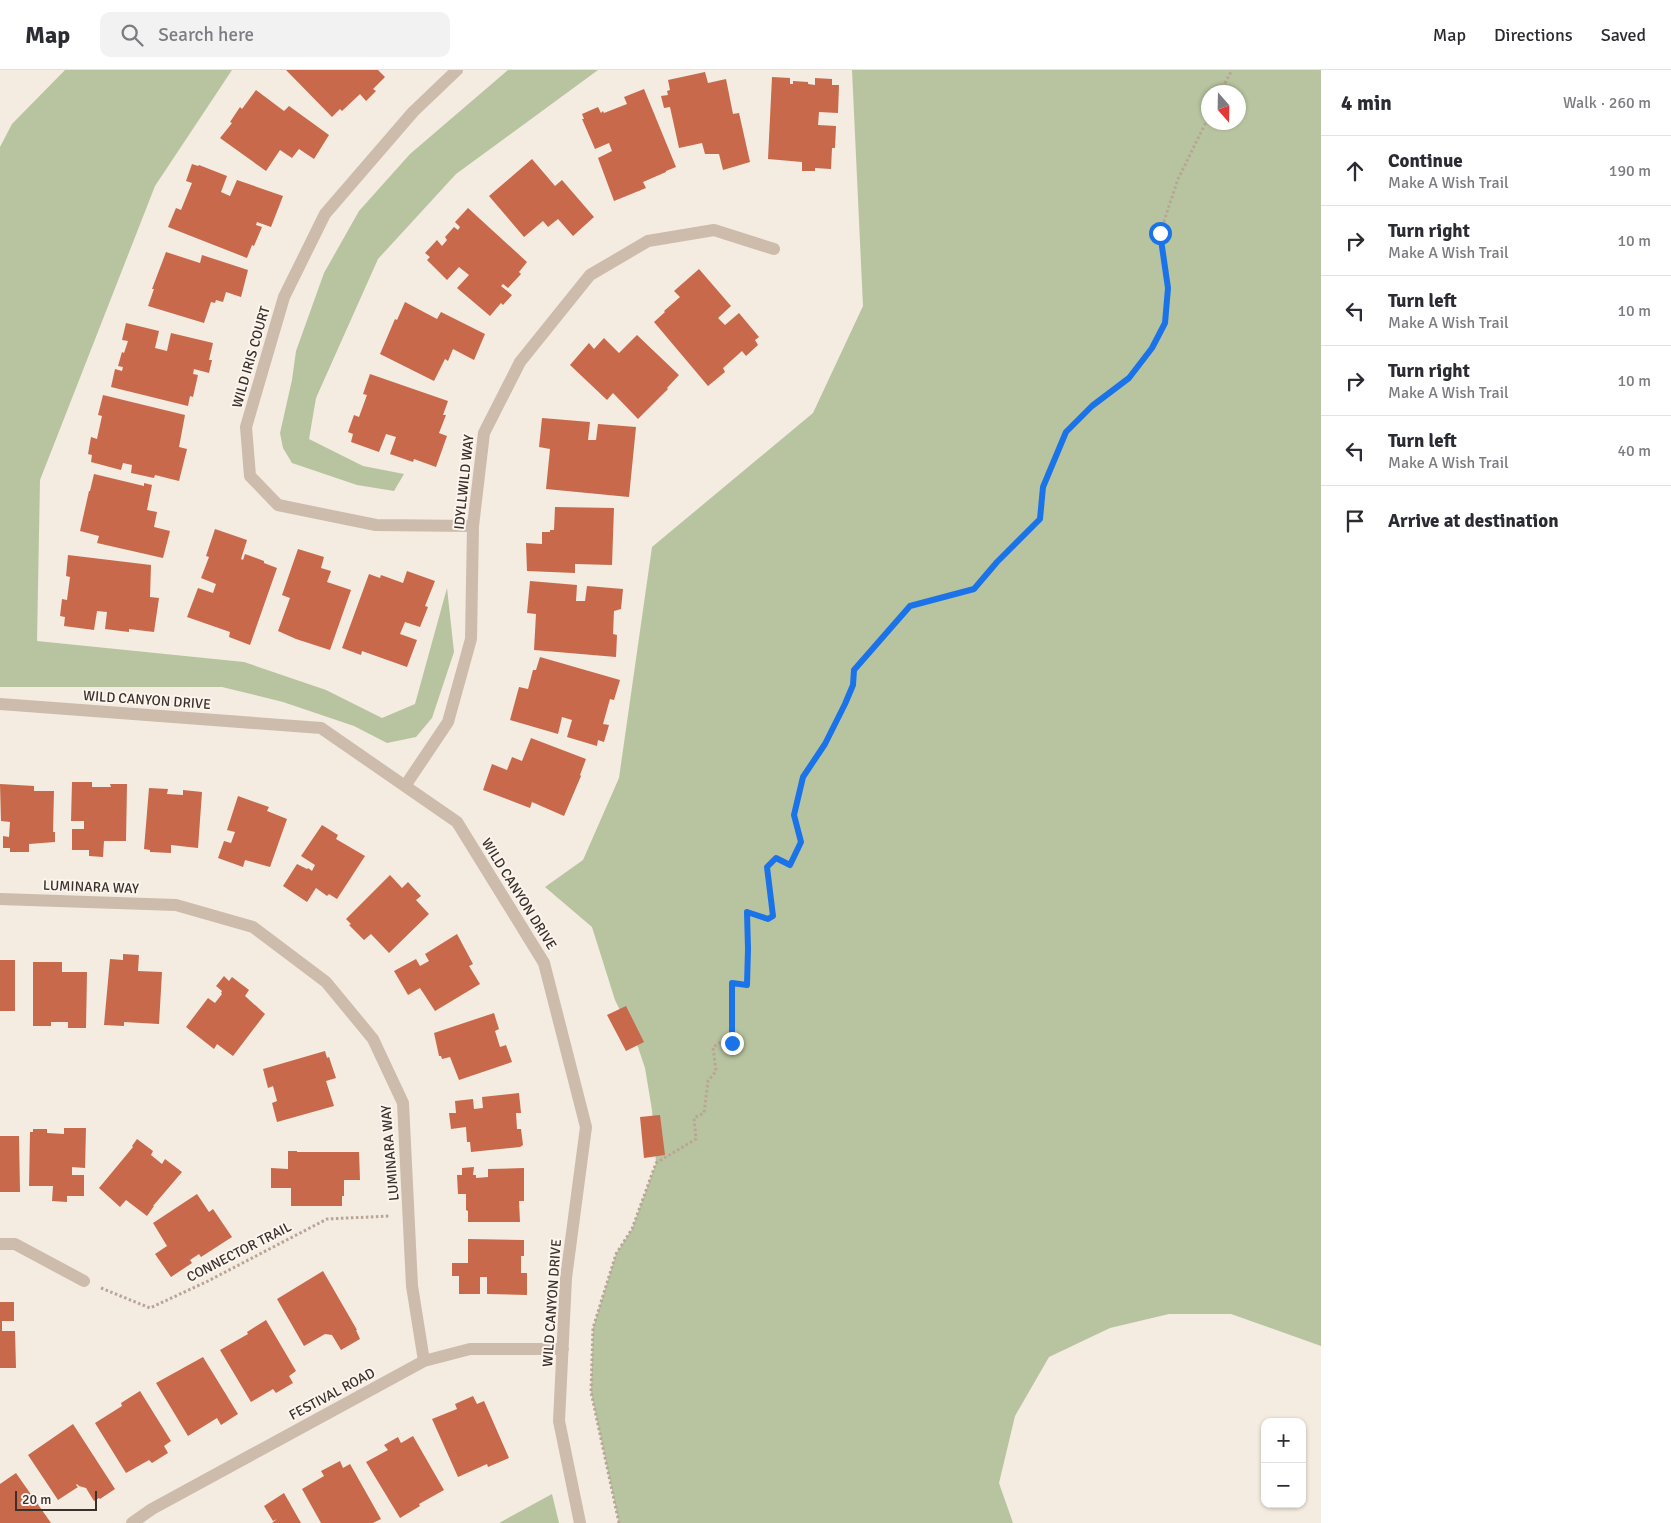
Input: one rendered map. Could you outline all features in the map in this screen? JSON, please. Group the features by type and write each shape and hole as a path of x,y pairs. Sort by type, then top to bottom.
{"street":[{"name":"WILD IRIS COURT","path":"458,70 413,112 325,214 284,297 246,427 250,476 278,505 376,525 473,526"},
{"name":"IDYLLWILD WAY","path":"405,786 448,722 470,639 473,526 484,433 520,362 590,275 648,241 714,230 774,248"},
{"name":"WILD CANYON DRIVE","path":"0,704 321,728 457,822 544,963 586,1127 566,1278 559,1421 580,1523"},
{"name":"LUMINARA WAY","path":"0,899 176,905 253,927 326,982 373,1039 403,1103 412,1286 424,1361"},
{"path":"0,1244 15,1244 84,1281"},
{"name":"FESTIVAL ROAD","path":"132,1523 152,1509 424,1361 470,1349 563,1349"}],"path":[{"path":"1224,85 1232,70"},
{"path":"619,1523 591,1392 593,1328 616,1254 632,1229 656,1163 696,1139 694,1118 704,1113 708,1081 716,1071 713,1047 724,1040 732,1043 732,983 747,985 747,912 768,919 773,916 767,867 776,858 790,865 801,842 794,815 803,777 825,744 845,704 853,685 854,670 910,606 974,589 988,575 997,562 1040,519 1043,487 1066,432 1092,406 1129,378 1152,348 1165,323 1168,288 1160,233 1178,179 1202,130"},
{"name":"CONNECTOR TRAIL","path":"84,1281 150,1308 208,1281 327,1219 410,1215"}],"green space":[{"path":"65,70 232,70 155,186 40,480 37,641 244,662 326,690 382,718 415,704 447,588 454,652 432,718 416,737 387,743 354,726 283,702 222,687 0,687 0,147 12,124"},
{"path":"508,70 598,70 456,174 378,259 316,398 309,439 363,466 404,474 394,491 357,485 292,463 283,448 280,433 292,380 296,351 324,273 359,211 410,154"},
{"path":"852,70 1321,70 1321,1346 1231,1314 1169,1314 1110,1328 1049,1357 1015,1416 999,1483 1013,1523 619,1523 591,1392 593,1328 616,1254 632,1229 656,1163 652,1110 645,1068 638,1047 615,1000 592,927 545,887 583,860 619,778 652,547 813,413 863,306"},
{"path":"552,1494 559,1523 499,1523"}],"building":[{"path":"286,70 378,70 385,77 373,89 376,91 366,101 360,94 342,111 340,109 332,117"},
{"path":"705,72 708,83 726,79 733,114 739,113 750,162 723,170 719,154 705,154 702,143 679,148 670,107 664,108 661,96 668,95 667,91 670,90 668,80"},
{"path":"772,77 790,78 790,84 793,84 793,81 808,82 808,84 815,85 815,78 832,79 832,85 839,85 838,113 819,112 818,125 836,126 835,148 832,148 831,169 815,168 815,171 802,171 802,162 768,159"},
{"path":"644,89 676,167 643,182 646,188 614,201 598,158 612,151 609,143 595,149 582,119 584,119 582,114 598,107 601,113 603,111 604,113 627,104 624,97"},
{"path":"256,90 284,111 289,106 329,135 314,159 299,149 292,158 280,150 266,171 220,138 232,123 230,122 240,107 242,109"},
{"path":"532,159 555,186 562,180 594,217 573,236 558,219 548,227 543,221 524,237 489,196"},
{"path":"192,164 227,176 221,192 230,196 237,180 283,196 271,227 257,222 256,225 262,227 247,258 168,227 176,208 181,210 192,183 186,181"},
{"path":"468,208 527,262 519,272 521,274 508,288 503,284 501,286 512,295 503,305 501,303 490,316 457,288 469,275 459,267 447,280 427,260 430,257 425,253 437,240 442,246 447,240 445,237 454,227 458,230 460,227 455,222"},
{"path":"166,252 200,263 202,255 248,270 241,297 226,292 223,302 216,300 215,303 211,302 204,323 148,306 154,289 152,289"},
{"path":"699,269 731,306 718,318 725,325 739,313 759,337 755,340 758,345 746,356 742,351 723,368 725,372 708,386 654,322 680,297 674,291"},
{"path":"405,302 437,319 441,312 485,334 474,360 453,349 448,361 445,359 434,381 380,354 395,319 397,320"},
{"path":"126,323 159,331 155,348 167,351 171,333 213,343 209,360 212,360 209,373 194,369 193,374 198,375 193,397 190,396 188,406 111,387 115,369 122,371 123,367 118,366 128,341 122,340"},
{"path":"637,335 679,375 638,419 613,393 607,400 570,365 589,343 594,349 604,338 619,353"},
{"path":"370,374 448,401 443,415 446,415 439,433 447,436 436,467 414,459 413,462 390,454 396,437 386,434 379,452 351,442 353,434 348,432 354,415 359,417 367,395 363,394"},
{"path":"103,395 185,415 179,447 187,449 179,481 155,475 154,478 131,473 132,465 123,463 121,470 91,462 92,455 88,454 91,437 97,439 102,416 98,415"},
{"path":"542,418 590,422 588,440 596,440 598,424 636,427 629,497 546,489 550,449 539,447"},
{"path":"94,474 144,486 144,483 152,485 147,510 157,512 154,527 170,531 163,558 97,543 99,536 80,531"},
{"path":"555,507 614,508 612,565 575,564 575,573 527,571 526,543 542,544 542,532 554,530"},
{"path":"215,529 247,540 241,559 243,560 245,554 277,568 250,645 229,637 230,632 187,617 198,588 213,593 216,584 201,578 209,557 206,556"},
{"path":"298,549 324,557 321,568 331,571 327,582 351,590 330,650 278,631 290,598 282,595"},
{"path":"68,555 151,565 150,597 159,598 154,632 129,629 129,632 105,629 107,612 97,611 94,630 64,626 65,617 60,616 62,599 67,600 70,577 66,576"},
{"path":"407,571 435,581 425,606 428,607 420,627 405,622 400,634 417,640 407,667 362,651 361,655 342,648 369,574 380,578 381,575 403,583"},
{"path":"530,581 577,585 576,601 585,601 587,586 623,589 621,609 614,611 613,634 617,635 616,657 534,650 536,614 527,613"},
{"path":"540,657 620,680 614,700 610,699 603,724 609,725 604,742 598,740 597,746 567,737 572,720 562,717 558,734 510,720 519,687 528,689 533,670 536,670"},
{"path":"531,738 586,759 564,816 532,802 530,808 483,790 492,764 507,770 512,757 522,761"},
{"path":"72,782 92,782 92,787 111,787 110,784 127,784 126,841 104,841 103,857 89,856 89,850 72,850 72,829 84,829 84,821 71,821"},
{"path":"0,784 34,786 34,791 54,791 53,832 55,832 55,842 29,844 29,852 10,852 10,848 3,848 3,836 9,837 10,822 1,821"},
{"path":"149,788 168,789 167,794 183,795 183,790 202,792 198,848 171,845 171,853 150,852 150,850 144,849"},
{"path":"238,796 269,807 267,811 287,819 270,867 245,860 243,867 218,858 224,841 231,843 235,832 227,830"},
{"path":"322,825 338,835 336,839 365,856 337,899 329,894 327,896 316,888 307,902 283,886 297,864 312,871 315,865 301,856"},
{"path":"390,875 402,888 408,882 421,896 416,900 429,914 389,953 371,934 364,940 349,925 351,924 346,919"},
{"path":"457,934 473,964 469,966 480,984 435,1011 420,988 408,995 394,971 416,959 420,966 429,961 425,954"},
{"path":"123,954 139,955 138,971 162,972 159,1024 124,1022 124,1026 104,1025 110,959 123,960"},
{"path":"0,960 15,960 15,1011 0,1011"},
{"path":"33,962 62,962 62,972 87,972 86,1028 68,1028 68,1022 51,1022 51,1026 33,1026"},
{"path":"224,976 229,981 232,977 249,990 245,996 265,1014 233,1056 217,1044 214,1049 186,1027 208,998 215,1003 222,994 222,991 216,986"},
{"path":"626,1006 644,1042 626,1051 607,1015"},
{"path":"494,1013 499,1029 495,1031 500,1047 506,1045 512,1062 459,1080 450,1057 442,1059 439,1056 434,1033"},
{"path":"325,1051 336,1078 326,1081 334,1106 277,1122 272,1103 277,1101 273,1086 268,1088 263,1069"},
{"path":"519,1093 521,1113 516,1113 517,1129 521,1129 523,1145 520,1147 471,1152 470,1142 467,1142 466,1127 451,1129 449,1113 456,1113 455,1101 473,1099 474,1109 483,1108 482,1097"},
{"path":"660,1115 665,1155 644,1158 640,1117"},
{"path":"64,1128 86,1128 85,1168 72,1167 72,1175 84,1175 84,1196 67,1196 67,1202 52,1201 53,1186 29,1186 30,1132 33,1132 33,1129 47,1129 47,1133 64,1134"},
{"path":"0,1136 19,1136 20,1192 0,1192"},
{"path":"137,1139 153,1151 151,1155 162,1164 165,1159 182,1172 153,1206 147,1216 126,1200 120,1207 99,1188 133,1147"},
{"path":"288,1151 359,1152 360,1180 344,1180 342,1206 291,1206 291,1188 271,1188 271,1168 288,1169"},
{"path":"474,1167 473,1175 476,1175 476,1178 488,1177 488,1169 524,1168 524,1201 519,1201 520,1222 468,1222 466,1194 458,1194 457,1175 462,1175 462,1168"},
{"path":"197,1194 209,1212 213,1209 232,1237 201,1257 199,1254 190,1260 192,1263 171,1277 155,1254 167,1246 153,1223"},
{"path":"468,1239 524,1240 524,1256 521,1256 521,1273 527,1273 527,1295 487,1294 487,1277 480,1277 480,1294 459,1294 459,1276 452,1276 452,1263 468,1263"},
{"path":"323,1271 357,1330 360,1339 341,1350 332,1335 325,1334 304,1346 277,1299"},
{"path":"0,1302 14,1302 14,1321 2,1321 2,1331 15,1331 16,1368 0,1368"},
{"path":"266,1320 296,1371 289,1376 293,1383 276,1393 273,1389 251,1402 220,1350 248,1334 247,1332"},
{"path":"203,1357 238,1414 221,1425 217,1418 188,1436 156,1383"},
{"path":"140,1391 171,1441 164,1446 168,1453 152,1463 149,1460 126,1473 95,1423 122,1406 121,1403"},
{"path":"473,1396 477,1404 484,1401 509,1458 488,1467 487,1464 458,1477 432,1419 457,1409 455,1404"},
{"path":"73,1424 115,1489 94,1501 86,1488 77,1484 78,1487 58,1500 28,1455"},
{"path":"413,1436 444,1490 419,1504 420,1506 400,1518 366,1462 388,1450 384,1445 398,1437 401,1443"},
{"path":"340,1461 343,1468 350,1464 381,1519 373,1523 321,1523 302,1489 324,1476 321,1471"},
{"path":"16,1473 51,1523 0,1523 0,1484"},
{"path":"284,1493 301,1523 272,1523 277,1519 273,1521 264,1506"}],"route":[{"path":"732,1043 732,983 747,985 747,912 768,919 773,916 767,867 776,858 790,865 801,842 794,815 803,777 825,744 845,704 853,685 854,670 910,606 974,589 988,575 997,562 1040,519 1043,487 1066,432 1092,406 1129,378 1152,348 1165,323 1168,288 1160,233"}]}
